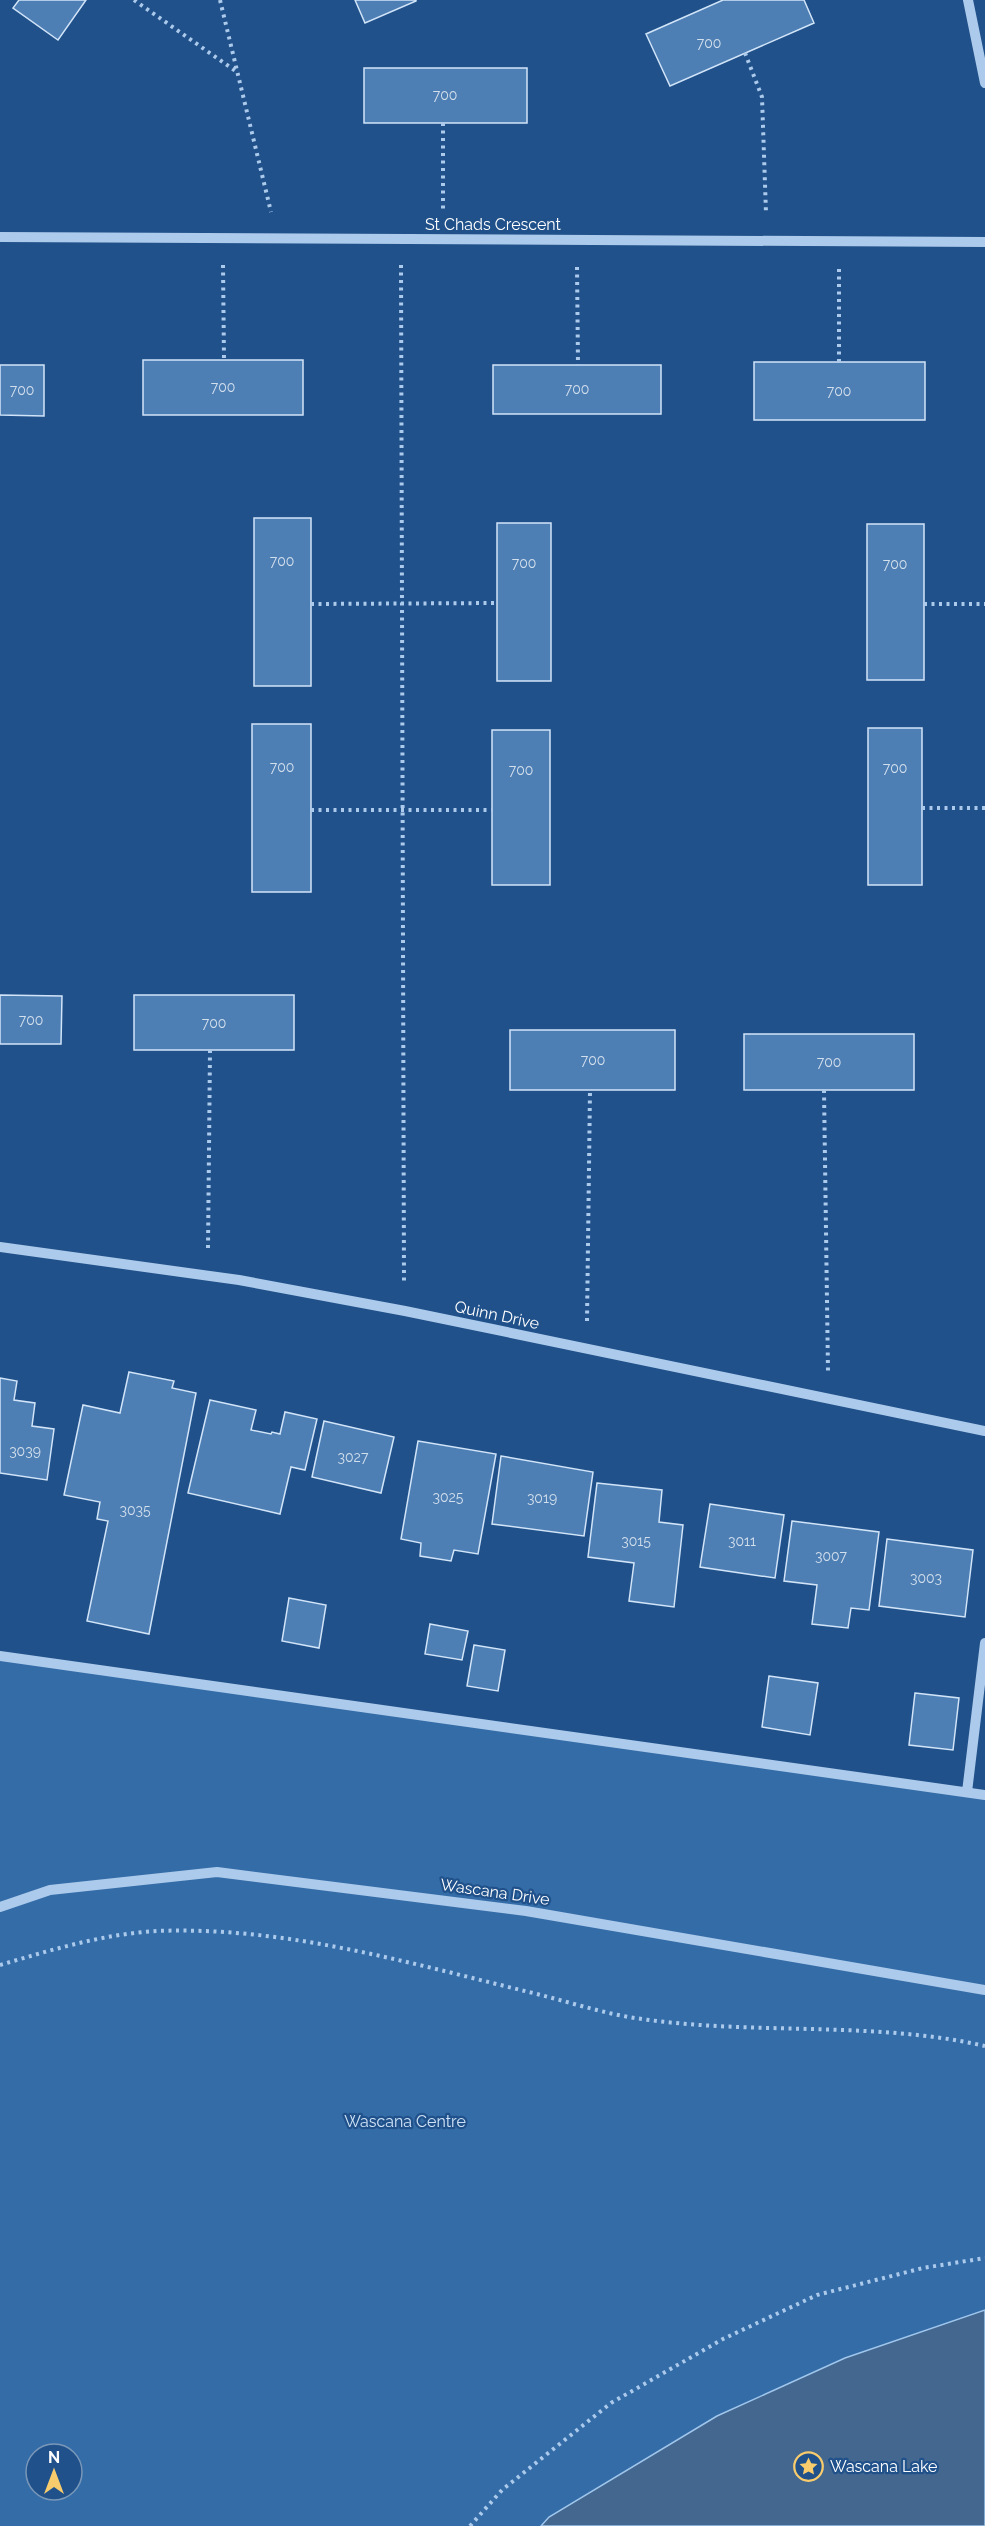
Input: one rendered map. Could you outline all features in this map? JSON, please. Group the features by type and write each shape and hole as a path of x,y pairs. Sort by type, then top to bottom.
{"street":[{"path":"968,0 985,83"},
{"name":"St Chads Crescent","path":"0,237 985,242"},
{"name":"Quinn Drive","path":"0,1247 207,1275 405,1311 985,1431"},
{"path":"967,1792 985,1643"},
{"path":"0,1656 985,1794"},
{"name":"Wascana Drive","path":"0,1907 50,1890 217,1872 526,1911 985,1990"}],"path":[{"path":"134,0 238,72"},
{"path":"220,0 278,238"},
{"path":"745,53 762,97 766,240"},
{"path":"443,123 443,239"},
{"path":"223,238 224,360"},
{"path":"401,239 405,1311"},
{"path":"577,240 578,365"},
{"path":"839,241 839,362"},
{"path":"311,604 497,603"},
{"path":"924,604 985,604"},
{"path":"922,808 985,808"},
{"path":"311,810 492,810"},
{"path":"207,1275 210,1050"},
{"path":"587,1349 590,1090"},
{"path":"824,1090 829,1399"},
{"path":"0,1965 77,1942 156,1931 235,1934 344,1948 634,2018 718,2026 878,2030 985,2046"},
{"path":"470,2526 502,2490 611,2403 723,2339 817,2295 923,2268 985,2258"}],"green space":[{"name":"Wascana Centre","path":"0,1656 985,1795 985,2526 0,2526"}],"shaded area":[{"name":"Wascana Lake","path":"985,2310 985,2526 541,2526 549,2517 717,2416 845,2358"}],"building":[{"path":"19,0 86,0 58,40 13,8"},
{"path":"355,0 416,0 416,1 365,23"},
{"path":"723,0 804,0 814,23 670,86 646,34"},
{"path":"364,68 527,68 527,123 364,123"},
{"path":"143,360 303,360 303,415 143,415"},
{"path":"754,362 925,362 925,420 754,420"},
{"path":"0,365 44,365 44,416 0,415"},
{"path":"493,365 661,365 661,414 493,414"},
{"path":"254,518 311,518 311,686 254,686"},
{"path":"497,523 551,523 551,681 497,681"},
{"path":"867,524 924,524 924,680 867,680"},
{"path":"252,724 311,724 311,892 252,892"},
{"path":"868,728 922,728 922,885 868,885"},
{"path":"492,730 550,730 550,885 492,885"},
{"path":"0,995 62,996 61,1044 0,1044"},
{"path":"134,995 294,995 294,1050 134,1050"},
{"path":"510,1030 675,1030 675,1090 510,1090"},
{"path":"744,1034 914,1034 914,1090 744,1090"},
{"path":"129,1372 174,1381 172,1388 196,1393 149,1634 87,1621 108,1521 97,1519 100,1502 64,1495 83,1405 120,1413"},
{"path":"0,1378 17,1381 14,1400 35,1403 32,1426 54,1429 47,1480 0,1473"},
{"path":"210,1400 256,1410 251,1430 271,1434 272,1432 280,1434 285,1412 317,1419 305,1470 291,1467 280,1514 188,1493"},
{"path":"324,1421 394,1437 381,1493 312,1477"},
{"path":"418,1441 496,1454 478,1554 454,1550 451,1561 420,1556 421,1543 401,1539"},
{"path":"501,1456 593,1472 584,1536 492,1524"},
{"path":"597,1483 662,1490 659,1522 683,1525 674,1607 629,1601 634,1563 588,1557"},
{"path":"710,1504 784,1515 775,1578 700,1567"},
{"path":"792,1521 879,1532 869,1610 851,1608 848,1628 812,1624 817,1585 784,1581"},
{"path":"887,1539 973,1550 965,1617 879,1606"},
{"path":"289,1598 326,1605 319,1648 282,1641"},
{"path":"430,1624 468,1631 462,1660 425,1654"},
{"path":"474,1645 505,1650 498,1691 467,1686"},
{"path":"769,1676 818,1683 810,1735 762,1727"},
{"path":"915,1693 959,1698 953,1750 909,1745"}],"place":[{"name":"Wascana Lake","path":"809,2466"}]}
